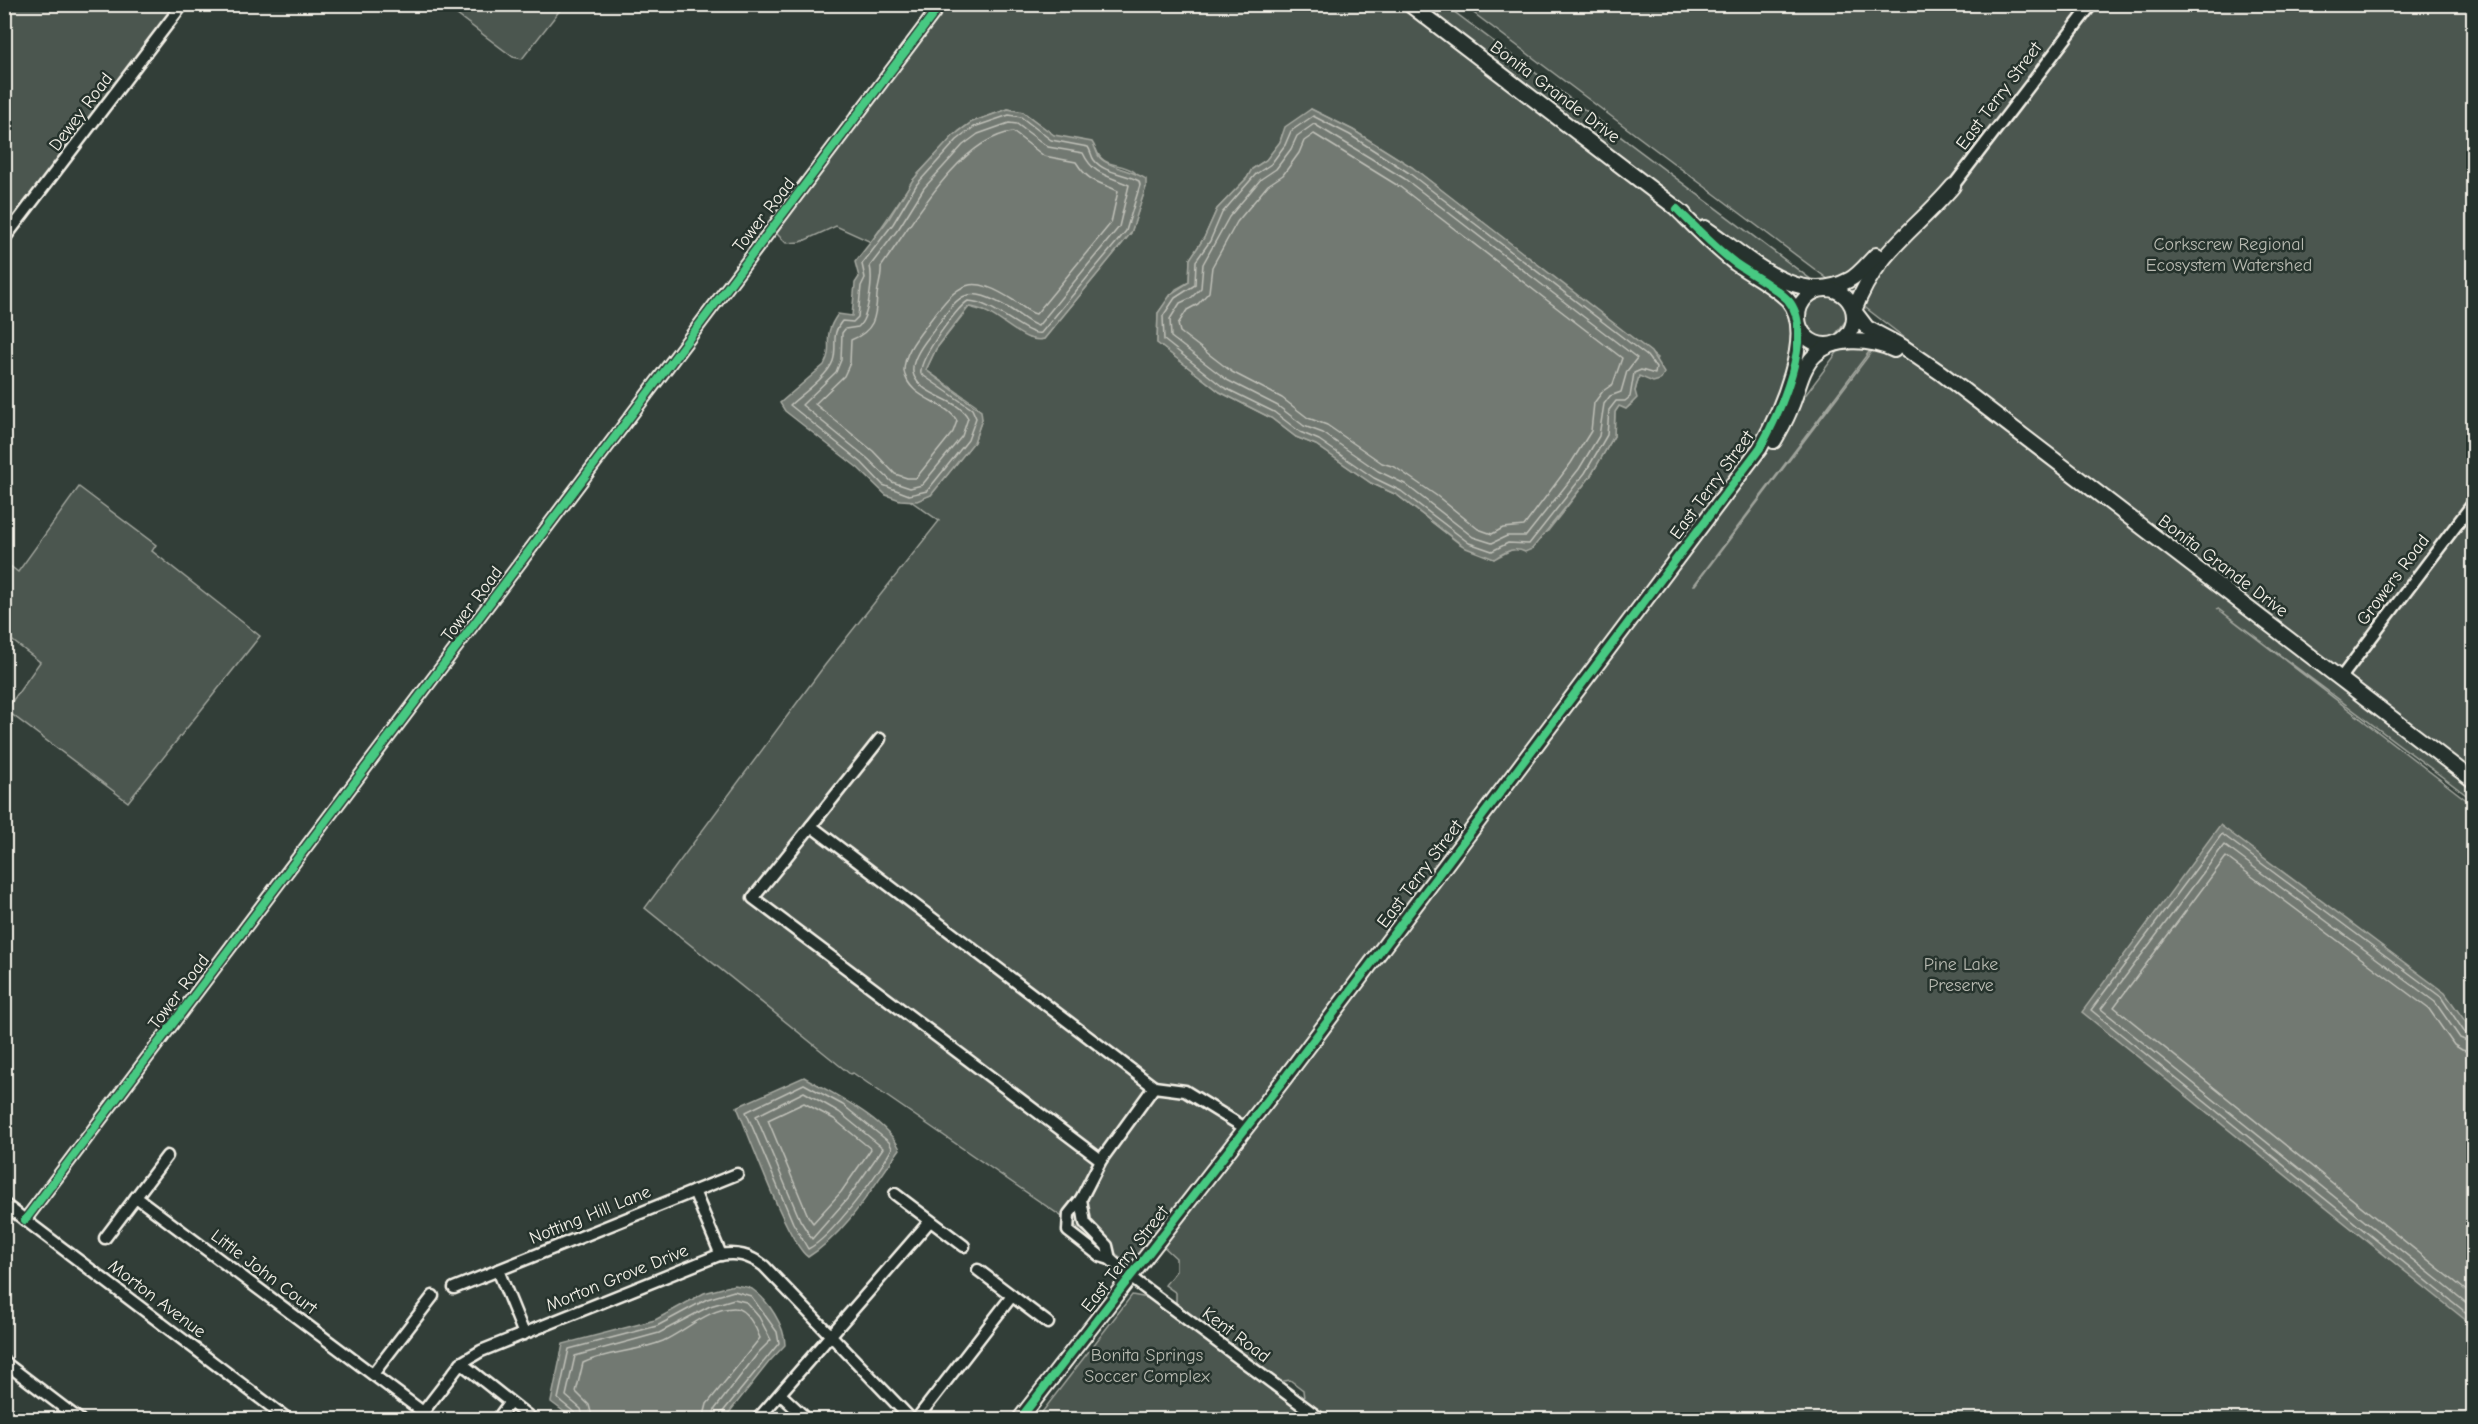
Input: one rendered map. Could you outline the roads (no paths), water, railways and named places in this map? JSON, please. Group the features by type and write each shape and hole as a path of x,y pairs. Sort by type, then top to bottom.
{"street":[{"name":"Dewey Road","path":"4,239 183,4"},
{"name":"Tower Road","path":"25,1220 941,4"},
{"name":"Bonita Grande Drive","path":"1409,4 1677,209 1773,276 1802,286 1829,288"},
{"name":"East Terry Street","path":"1829,288 1851,280 1893,239 1906,232 1931,212 2092,4"},
{"name":"Bonita Grande Drive","path":"1677,209 1721,252 1789,301 1798,322"},
{"name":"East Terry Street","path":"1854,311 1869,276 1906,232"},
{"path":"1829,288 1845,295 1854,311 1854,322 1849,333 1834,344 1822,345 1811,341 1802,333 1798,322 1798,310 1803,300 1817,290 1829,288"},
{"name":"Bonita Grande Drive","path":"1854,311 1867,328 1903,347 1946,377 2474,781"},
{"name":"East Terry Street","path":"1019,1419 1245,1128 1760,448 1772,426 1794,362 1798,322"},
{"name":"Bonita Grande Drive","path":"1834,344 1852,341 1883,345 1906,355 1927,372 1946,377"},
{"name":"East Terry Street","path":"1675,560 1743,484 1770,448 1791,410 1809,362 1815,354 1834,344"},
{"name":"Growers Road","path":"2340,679 2474,502"},
{"path":"880,739 753,898 1101,1160"},
{"path":"811,826 1154,1087 1185,1091 1245,1128"},
{"path":"1082,1199 1085,1223 1107,1246 1110,1259 1100,1256 1068,1231 1069,1217 1082,1199 1101,1160 1154,1087"},
{"path":"105,1238 167,1156"},
{"name":"Notting Hill Lane","path":"454,1288 737,1173"},
{"path":"694,1191 721,1255"},
{"path":"895,1194 964,1246"},
{"name":"Little John Court","path":"136,1197 373,1374 420,1416"},
{"name":"Morton Avenue","path":"4,1204 289,1419"},
{"path":"1069,1217 1085,1215"},
{"path":"757,1419 832,1336 834,1330 930,1221"},
{"name":"Morton Grove Drive","path":"420,1416 461,1363 481,1351 721,1255 743,1254 764,1266 912,1419"},
{"name":"Kent Road","path":"1110,1259 1130,1277 1322,1419"},
{"path":"498,1270 524,1334"},
{"path":"978,1270 1048,1323"},
{"path":"373,1374 433,1296"},
{"path":"916,1419 1012,1296"},
{"path":"4,1362 80,1419"},
{"path":"461,1363 533,1419"},
{"path":"780,1394 808,1419"},
{"path":"497,1419 510,1402"}],"water":[{"path":"1008,109 1023,112 1054,135 1092,142 1102,159 1146,179 1146,187 1131,233 1044,339 1035,340 1026,337 988,313 968,307 936,349 926,370 981,411 982,419 974,442 931,495 917,501 900,500 886,495 858,468 785,411 780,403 824,365 830,330 838,314 852,316 855,283 859,277 855,262 888,220 912,181 953,136 972,122"},
{"path":"1311,109 1353,130 1412,167 1651,352 1664,373 1660,380 1653,382 1639,376 1635,391 1637,398 1626,409 1619,406 1615,412 1614,436 1590,477 1532,549 1525,552 1509,551 1494,559 1466,548 1397,495 1371,483 1316,445 1296,437 1271,418 1220,392 1157,343 1158,313 1171,294 1189,282 1190,259 1204,238 1217,209 1247,178 1252,169 1266,160 1280,142 1285,127"},
{"path":"2220,825 2445,993 2473,1032 2473,1326 2082,1012"},
{"path":"804,1077 871,1117 893,1138 900,1149 847,1222 822,1247 808,1257 790,1232 780,1211 737,1107"},
{"path":"734,1285 750,1288 764,1300 779,1322 785,1345 724,1419 574,1419 551,1402 563,1344 655,1320 704,1293"}],"park label":[{"name":"Corkscrew Regional Ecosystem Watershed","path":"2229,254"},
{"name":"Pine Lake Preserve","path":"1961,974"},
{"name":"Bonita Springs Soccer Complex","path":"1147,1365"}]}
